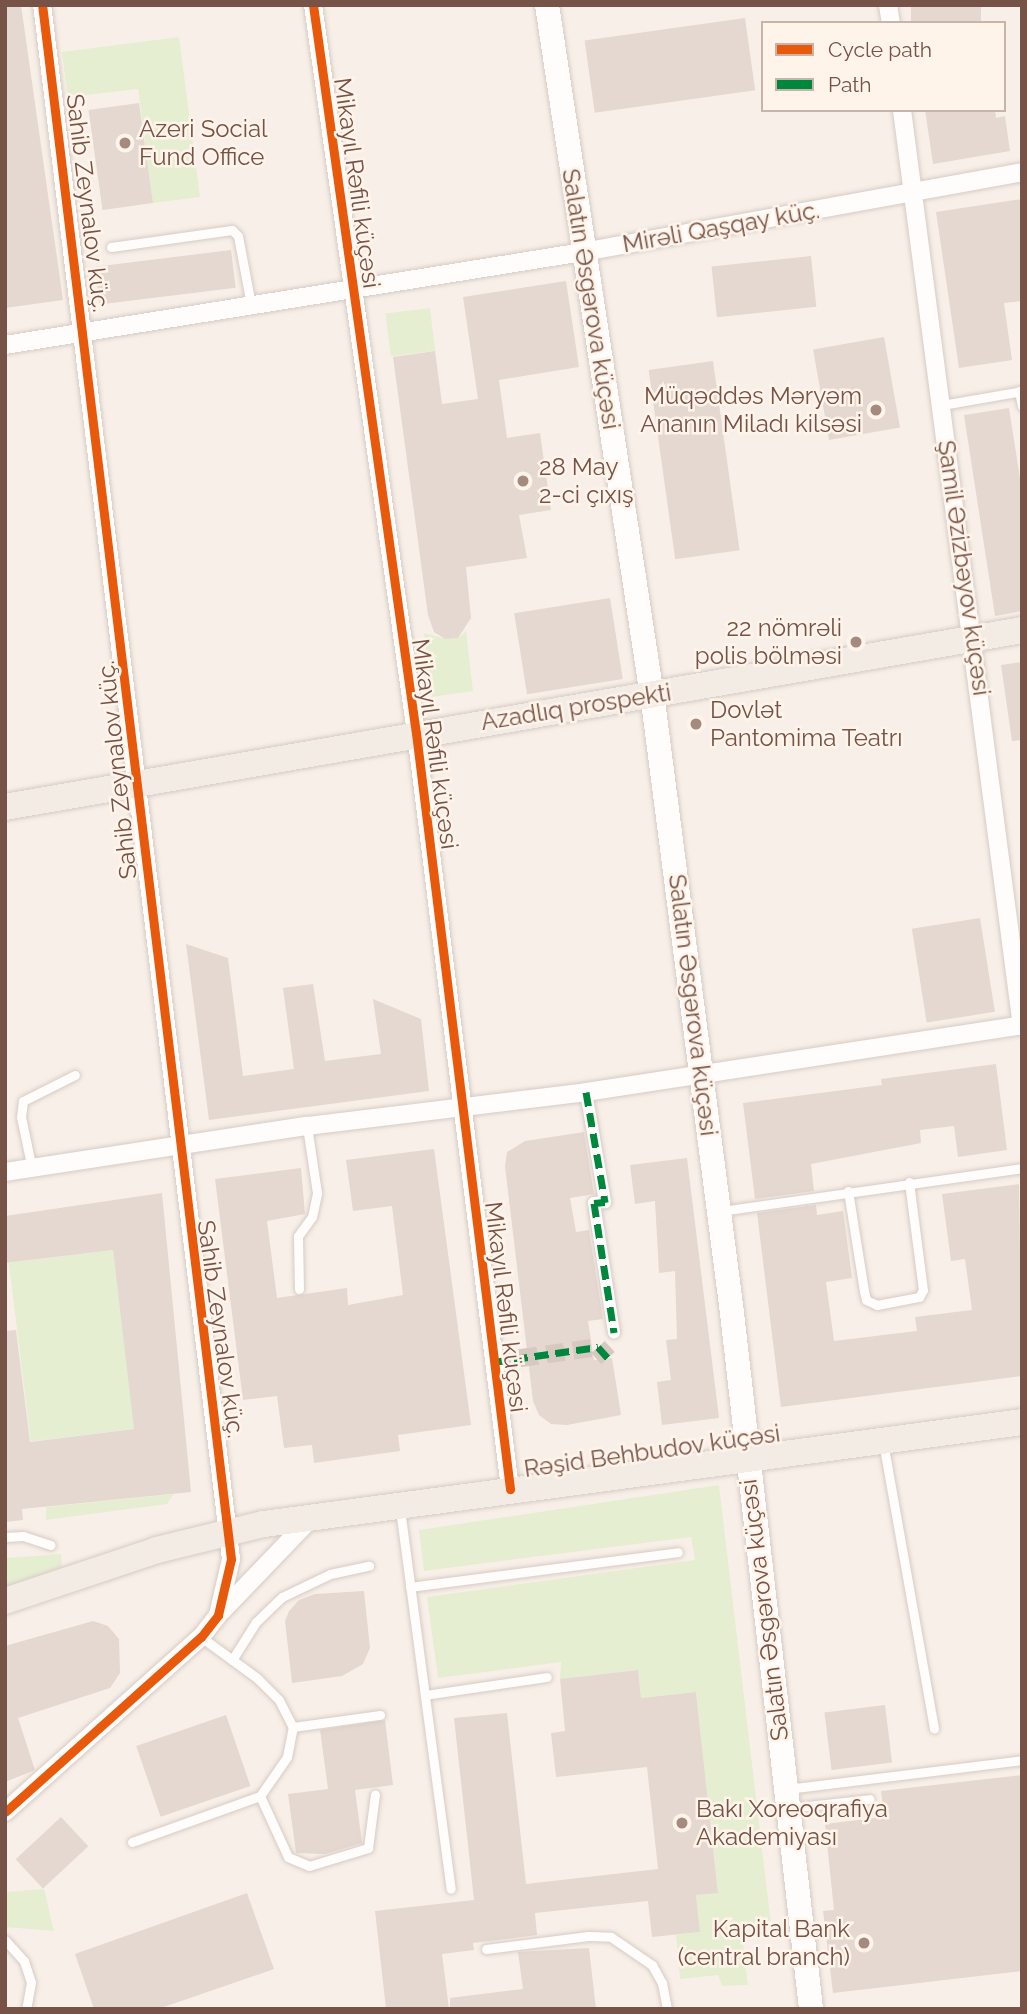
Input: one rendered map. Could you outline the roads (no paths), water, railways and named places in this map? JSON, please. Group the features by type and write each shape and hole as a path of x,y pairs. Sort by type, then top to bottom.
{"main road":[{"name":"Salatın Əsgərova küçəsi","path":"547,5 652,695 702,1074 811,2009"},
{"name":"Azadlıq prospekti","path":"5,807 138,781 1022,630"},
{"name":"Rəşid Behbudov küçəsi","path":"5,1601 157,1550 230,1531 510,1489 1022,1422"}],"street":[{"name":"Sahib Zeynalov küç.","path":"42,5 85,331 179,1149 230,1531 229,1584 218,1615"},
{"name":"Mikayıl Rəfili küçəsi","path":"313,5 416,733 510,1489"},
{"name":"Şamil Əzizbəyov küçəsi","path":"902,112 974,638 1022,1026"},
{"name":"Mirəli Qaşqay küç.","path":"5,345 583,251 1022,173"},
{"path":"5,1172 179,1149 307,1126 586,1092 1022,1026"},
{"path":"586,1092 605,1202 594,1203 614,1332"},
{"path":"5,1812 201,1637 218,1615 312,1517"}],"lane":[{"path":"111,247 233,230 238,236 251,305"},
{"path":"942,405 1021,391 1022,406"},
{"path":"32,1169 21,1117 23,1101 75,1075"},
{"path":"299,1289 298,1236 312,1217 317,1193 307,1126"},
{"path":"719,1211 1022,1168"},
{"path":"848,1191 866,1300 877,1305 919,1297 923,1290 909,1182"},
{"path":"883,1440 934,1729"},
{"path":"400,1506 451,1888"},
{"path":"5,1537 51,1545"},
{"path":"410,1587 678,1552"},
{"path":"232,1660 256,1622 282,1597 330,1574 369,1566"},
{"path":"132,1842 260,1796 287,1757 293,1727 279,1700 201,1637"},
{"path":"425,1695 547,1677"},
{"path":"293,1727 380,1716"},
{"path":"786,1799 1022,1760"},
{"path":"260,1796 288,1857 309,1866 368,1848 375,1794"},
{"path":"786,1799 870,1799"},
{"path":"486,1949 611,1937 652,1965 662,1983 667,2009"},
{"path":"5,1940 24,1961 31,1982 26,2009"}],"tunnel":[{"path":"493,1362 598,1347 608,1358"}],"place":[{"name":"Azeri Social Fund Office","path":"125,143"},
{"name":"Müqəddəs Məryəm Ananın Miladı kilsəsi","path":"876,410"},
{"name":"28 May 2-ci çıxış","path":"523,481"},
{"name":"22 nömrəli polis bölməsi","path":"856,642"},
{"name":"Dovlət Pantomima Teatrı","path":"696,724"},
{"name":"Bakı Xoreoqrafiya Akademiyası","path":"682,1823"},
{"name":"Kapital Bank (central branch)","path":"864,1943"}]}
